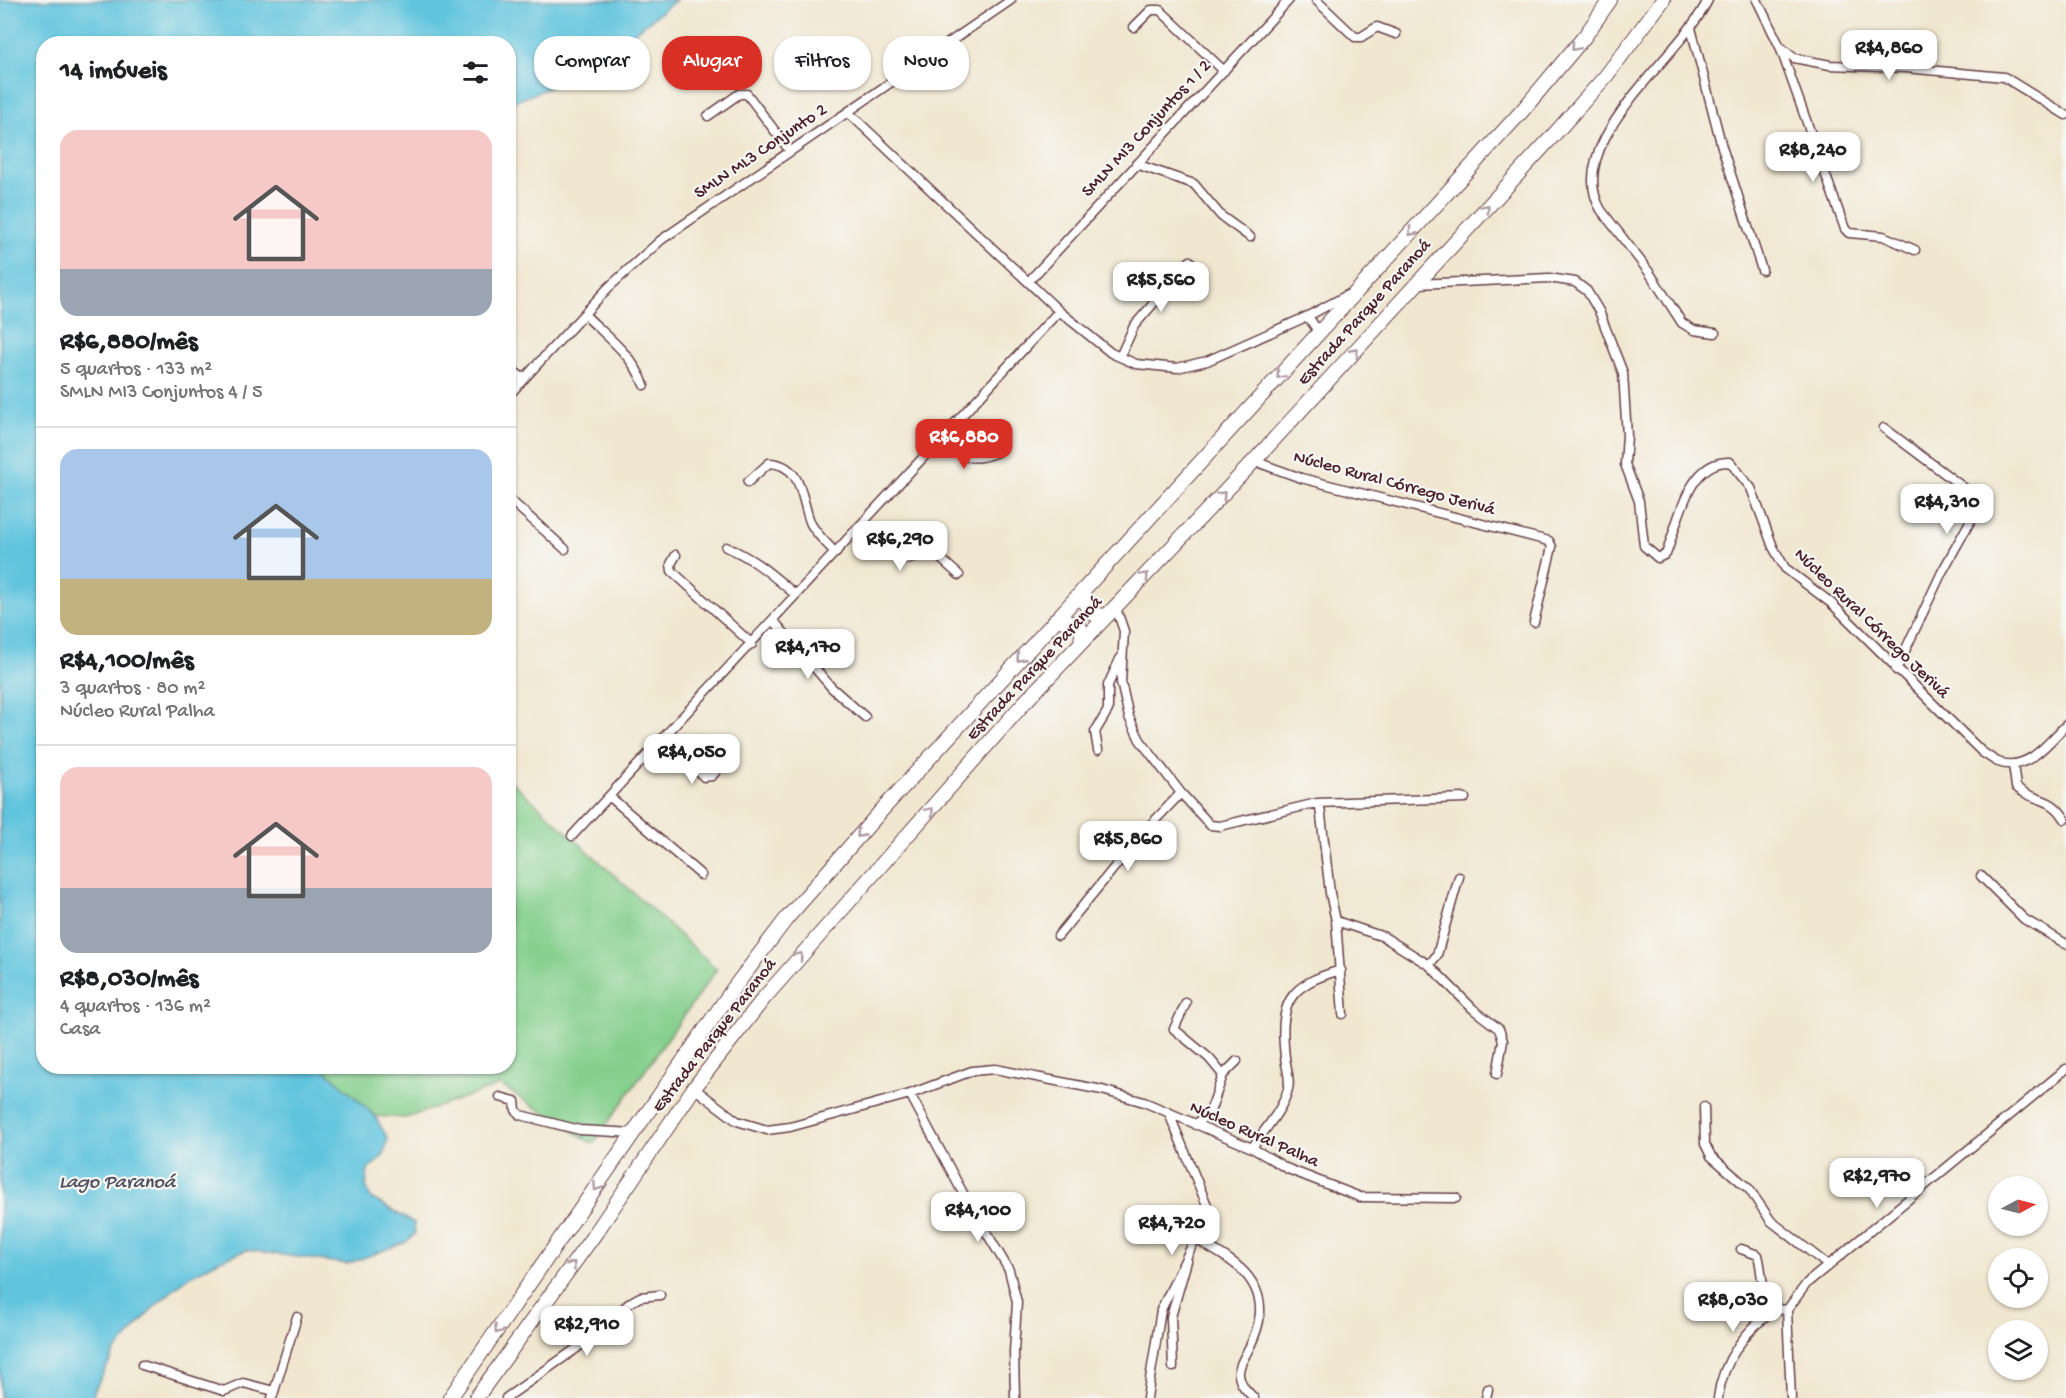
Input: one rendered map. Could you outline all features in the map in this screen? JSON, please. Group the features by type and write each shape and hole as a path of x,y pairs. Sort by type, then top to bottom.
{"main road":[{"name":"Estrada Parque Paranoá","path":"450,1398 733,989 787,918 1056,619 1363,287 1522,111 1585,36 1610,0"},
{"path":"1649,0 1650,19"},
{"name":"Estrada Parque Paranoá","path":"476,1398 597,1231 694,1088 764,998 833,918 1081,643 1254,461 1576,110 1663,0"},
{"path":"1083,590 1085,606 1089,613 1095,616 1112,612"},
{"path":"1056,619 1079,625 1082,633 1081,643"},
{"path":"580,1213 582,1231 597,1231"}],"street":[{"name":"SMLN ML3 Conjunto 2","path":"516,388 597,300 661,240 1011,0"},
{"name":"SMLN MI3 Conjuntos 1 / 2","path":"1029,281 1289,0"},
{"path":"1316,0 1355,37 1361,37 1377,27 1396,34"},
{"path":"1708,0 1691,28 1618,116 1599,151 1591,178 1595,200 1601,210 1649,272 1682,323 1694,330 1715,333"},
{"path":"1757,0 1780,47 1845,229 1852,234 1883,236 1915,250"},
{"path":"1134,27 1151,10 1160,10 1224,71"},
{"path":"1691,28 1722,147 1762,270"},
{"path":"1780,47 1794,58 1830,65 1906,68 2004,77 2066,115"},
{"path":"708,116 739,94 747,94 790,151"},
{"path":"849,113 1059,311 1103,348 1120,357 1157,368 1193,366 1308,316 1363,287"},
{"path":"1136,164 1194,183 1221,216 1250,237"},
{"path":"1120,357 1134,326 1190,261"},
{"name":"Núcleo Rural Córrego Jerivá","path":"1416,284 1549,278 1568,280 1581,286 1599,311 1623,373 1627,436 1625,464 1639,501 1642,537 1646,550 1658,558 1666,554 1682,505 1692,486 1712,467 1730,462 1751,488 1773,547 1785,568 1831,603 1896,670 1982,752 1998,762 2013,764"},
{"path":"572,836 1059,311"},
{"path":"584,314 629,357 644,385"},
{"path":"1308,316 1319,333"},
{"path":"516,373 524,379"},
{"path":"1884,428 1968,491 1977,509 1942,572 1896,670"},
{"path":"940,438 970,458 981,458 997,452"},
{"name":"Núcleo Rural Córrego Jerivá","path":"1254,461 1301,478 1549,541 1552,546 1534,622"},
{"path":"748,482 769,463 779,465 792,473 802,487 811,524 836,554"},
{"path":"516,505 565,549"},
{"path":"863,524 901,559 907,560 930,549 959,575"},
{"path":"726,547 756,561 796,595"},
{"path":"676,555 671,564 672,571 752,644"},
{"path":"1112,612 1124,630 1121,692 1129,717 1140,740 1181,793 1210,825 1216,826 1317,803 1465,798"},
{"path":"773,620 832,688 865,717"},
{"path":"1098,750 1095,732 1108,710 1108,684 1123,653"},
{"path":"2065,819 2048,801 2023,794 2016,788 2013,764 2032,757 2066,725"},
{"path":"663,738 704,777 712,776 726,760"},
{"path":"1058,936 1141,835 1181,793"},
{"path":"609,796 701,875"},
{"path":"1317,803 1320,807 1330,893 1336,921 1343,1014"},
{"path":"1981,876 2024,919 2066,944"},
{"path":"1429,965 1437,955 1459,877"},
{"path":"1336,921 1384,937 1429,965 1459,996 1499,1029 1503,1041 1497,1074"},
{"path":"1252,1149 1288,1088 1284,1029 1286,1011 1292,994 1301,985 1341,970"},
{"path":"1186,1003 1174,1029 1209,1058 1222,1075"},
{"path":"1196,1125 1211,1109 1222,1075 1237,1061"},
{"path":"694,1088 737,1121 767,1130 910,1094 972,1071 995,1069 1102,1089 1144,1102 1170,1116"},
{"path":"1718,1398 1720,1379 1730,1359 1755,1326 1782,1310 1807,1283 2066,1069"},
{"path":"910,1094 965,1197 1010,1269 1017,1302 1014,1352 1015,1398"},
{"path":"500,1096 515,1101 516,1110 520,1115 580,1130 634,1132"},
{"path":"1704,1107 1705,1144 1711,1156 1749,1189 1771,1221 1829,1266"},
{"name":"Núcleo Rural Palha","path":"1170,1116 1252,1149 1288,1169 1347,1194 1359,1197 1456,1198"},
{"name":"Núcleo Rural Palha","path":"1147,1398 1161,1310 1207,1214 1208,1205 1170,1116"},
{"path":"1194,1238 1232,1262 1254,1285 1260,1309 1260,1326 1241,1364 1239,1376 1244,1388 1254,1398"},
{"path":"1741,1249 1758,1255 1760,1282 1767,1298 1782,1310 1791,1398"},
{"path":"1173,1367 1171,1317 1187,1254"},
{"path":"506,1398 577,1348 631,1302 640,1297 660,1295"},
{"path":"1723,1298 1753,1306 1761,1304 1767,1298"},
{"path":"142,1365 224,1391 243,1383 273,1394 297,1317"},
{"path":"484,1398 487,1383"}],"green space":[{"path":"516,785 717,969 593,1144 500,1085 406,1118 375,1116 330,1074 516,1074"}],"water":[{"name":"Lago Paranoá","path":"0,0 676,0 630,36 534,36 534,90 544,90 516,101 516,36 36,36 36,1074 330,1074 375,1116 388,1139 383,1156 368,1170 366,1186 371,1198 414,1223 415,1234 406,1242 347,1264 247,1250 220,1260 188,1277 154,1307 114,1353 94,1391 93,1398 0,1398"}]}
